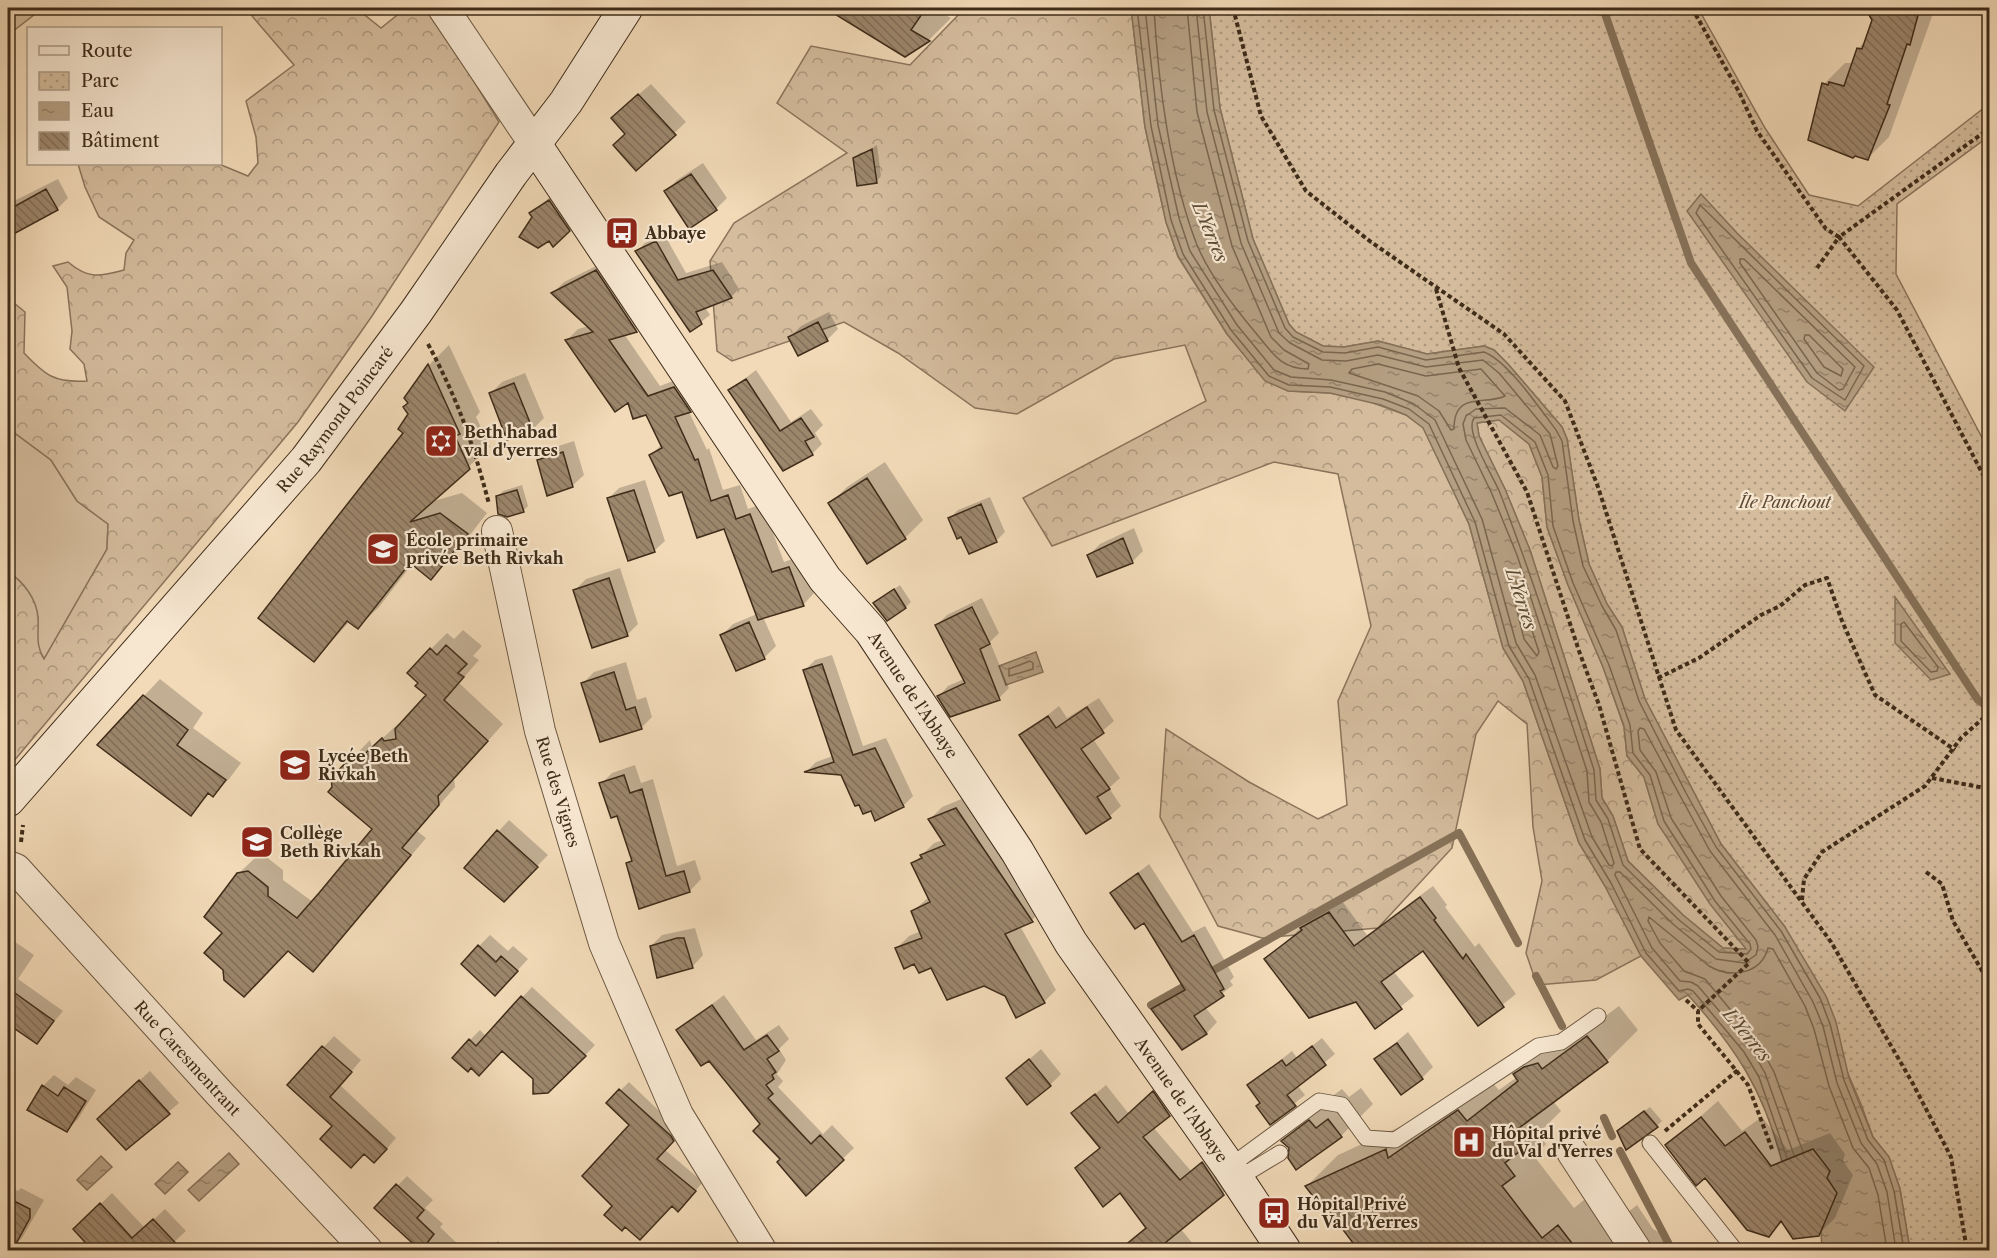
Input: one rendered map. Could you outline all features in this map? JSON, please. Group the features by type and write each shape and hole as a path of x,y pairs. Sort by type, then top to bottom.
{"street":[{"path":"443,8 535,144"},
{"name":"Rue Raymond Poincaré","path":"8,800 306,460 417,312 511,174 566,102 626,8"},
{"name":"Avenue de l'Abbaye","path":"535,144 825,579 871,631 1017,852 1071,943 1233,1173 1284,1251"},
{"name":"Rue des Vignes","path":"497,531 540,731 604,943 678,1115 761,1251"},
{"name":"Rue Caresmentrant","path":"8,866 16,869 219,1093 367,1251"},
{"path":"1572,1152 1636,1251"}],"lane":[{"path":"1233,1173 1319,1101 1342,1104 1366,1138 1395,1140 1538,1046 1561,1042 1598,1016"},
{"path":"1650,1143 1735,1251"},
{"path":"1233,1173 1280,1153"}],"path":[{"path":"1233,8 1262,116 1306,190 1371,242 1504,334 1565,401 1598,487 1676,730 1831,942 1912,1082 1951,1157 1967,1251"},
{"path":"1692,8 1739,92 1757,131 1826,229 1839,237 1897,310 1989,488"},
{"path":"1817,268 1839,237 1989,128"},
{"path":"1436,289 1458,368 1527,492 1599,705 1640,849 1749,963 1698,1011 1698,1024 1748,1085 1772,1149"},
{"path":"417,312 424,336 452,389 470,435 497,531"},
{"path":"1658,678 1700,658 1761,615 1780,606 1805,585 1827,578 1842,621 1875,695 1955,750"},
{"path":"1802,901 1804,879 1822,852 1925,786 1955,750 1961,738 1989,712"},
{"path":"1932,778 1989,789"},
{"path":"1926,872 1942,884 1953,921 1988,981 1984,1031 1989,1035"},
{"path":"1686,1000 1698,1011"},
{"path":"1650,1143 1738,1070"}],"green space":[{"path":"8,8 43,8 8,35"},
{"path":"263,8 356,8 381,28 406,8 429,8 499,122 372,316 298,422 8,768 8,572 19,580 35,604 38,618 38,644 44,659 107,549 108,524 77,501 51,460 8,428 8,298 25,312 24,353 51,376 66,381 87,381 84,364 70,349 72,331 67,287 53,266 68,262 75,268 94,275 124,270 126,253 134,240 99,217 85,187 78,165 221,165 248,176 258,163 256,137 246,101 294,65 252,16"},
{"path":"965,8 1131,8 1145,127 1166,222 1178,257 1227,334 1240,349 1288,391 1330,393 1365,400 1406,415 1423,427 1469,524 1503,648 1523,681 1579,843 1605,886 1641,956 1596,980 1537,985 1526,953 1542,881 1533,827 1527,724 1498,701 1476,734 1452,848 1378,928 1262,938 1218,926 1160,817 1166,729 1249,782 1318,819 1347,805 1338,701 1371,626 1338,474 1274,462 1052,546 1023,498 1206,401 1185,345 1114,359 1017,414 975,408 898,353 844,322 732,361 717,351 710,261 734,223 847,153 777,103 811,46 910,65"},
{"name":"Île Panchout","path":"1209,8 1698,8 1765,128 1809,195 1858,206 1989,104 1989,136 1897,204 1896,274 1989,451 1989,1250 1910,1250 1900,1189 1889,1157 1873,1137 1785,927 1721,844 1645,699 1622,627 1607,604 1589,564 1579,520 1567,439 1562,427 1508,364 1494,350 1484,346 1427,354 1378,341 1344,347 1323,346 1296,332 1289,324 1253,239 1220,108"},
{"path":"1499,420 1529,444 1542,477 1547,527 1568,585 1603,667 1624,727 1627,756 1644,777 1658,824 1747,950 1723,948 1683,915 1628,861 1613,816 1602,798 1600,769 1530,550 1505,489 1479,436 1477,423"},
{"path":"8,428 51,460 77,501 108,524 107,549 44,659 36,643 38,617 14,575 8,572"}],"water":[{"name":"L'Yerres","path":"1131,8 1209,8 1220,108 1253,239 1289,324 1296,332 1323,346 1344,347 1378,341 1427,354 1484,346 1494,350 1508,364 1562,427 1567,439 1579,520 1589,564 1607,604 1622,627 1645,699 1721,844 1785,927 1826,996 1836,1022 1849,1078 1873,1137 1889,1157 1900,1189 1910,1250 1822,1250 1821,1232 1806,1220 1795,1202 1766,1113 1746,1072 1720,1033 1688,995 1679,1000 1641,956 1605,886 1579,843 1523,681 1503,648 1469,524 1423,428 1406,415 1381,405 1330,393 1288,391 1265,381 1227,334 1178,256 1166,222 1145,127","holes":["1499,420 1529,444 1542,477 1547,527 1624,726 1627,756 1644,777 1658,824 1710,904 1746,949 1723,948 1683,915 1628,861 1613,816 1602,798 1600,769 1530,550 1505,489 1479,436 1477,423"]},
{"path":"1701,194 1737,233 1874,367 1845,411 1807,382 1687,211"},
{"path":"1895,597 1950,674 1931,680 1895,643"},
{"path":"1036,652 1043,672 1006,685 999,666"},
{"path":"229,1153 239,1164 199,1201 188,1190"},
{"path":"101,1156 112,1167 87,1190 77,1180"},
{"path":"178,1162 188,1172 165,1194 155,1184"}],"building":[{"path":"825,8 926,8 911,30 930,41 905,57"},
{"path":"1865,8 1920,8 1910,45 1907,44 1887,104 1890,105 1868,160 1855,156 1853,158 1808,140 1822,83 1828,85 1829,82 1844,86 1857,48 1862,49 1872,20"},
{"path":"638,94 676,135 636,171 613,145 625,134 611,118"},
{"path":"872,149 877,183 857,186 853,158"},
{"path":"691,174 717,210 689,229 664,191"},
{"path":"46,189 58,210 8,237 8,210"},
{"path":"549,200 570,231 553,247 549,241 538,248 519,237 532,217 529,213"},
{"path":"656,241 678,280 713,270 732,298 696,312 702,324 690,332 635,251"},
{"path":"596,270 637,332 609,340 648,396 674,387 691,412 675,417 695,460 698,459 711,501 728,495 736,519 750,514 772,572 789,567 804,606 758,620 724,529 697,538 682,492 669,496 649,455 662,448 646,415 633,419 628,403 615,412 565,340 593,332 551,293"},
{"path":"818,322 828,341 798,356 788,337"},
{"path":"428,364 460,434 455,436 470,469 410,522 440,513 468,534 431,580 410,563 358,629 347,621 314,662 258,618 403,433 398,429 408,414 403,407 408,403 404,398"},
{"path":"746,379 780,431 801,418 814,437 805,441 813,455 783,471 728,390"},
{"path":"514,383 533,430 507,440 489,393"},
{"path":"563,452 573,487 547,496 537,460"},
{"path":"867,478 906,539 867,564 828,503"},
{"path":"517,490 524,512 507,517 498,514 496,496"},
{"path":"634,490 655,552 628,561 607,498"},
{"path":"981,504 997,542 969,554 961,537 957,539 948,518"},
{"path":"1123,538 1133,563 1097,577 1087,555"},
{"path":"609,578 628,636 592,648 573,590"},
{"path":"894,589 906,608 887,621 873,603"},
{"path":"972,607 990,644 980,649 1000,700 950,717 937,696 965,683 935,625"},
{"path":"749,622 765,659 736,671 720,635"},
{"path":"446,645 467,664 458,673 464,677 444,700 488,741 438,796 439,805 402,848 411,855 313,972 288,951 244,997 224,980 223,970 204,953 222,933 204,917 237,873 248,871 268,887 268,896 297,918 372,829 328,792 332,787 331,778 353,755 356,762 382,738 384,741 396,739 395,729 426,695 415,686 418,683 407,673 430,648 437,655"},
{"path":"822,664 853,755 875,748 904,807 875,821 871,811 863,814 859,805 855,806 841,775 804,772 834,762 803,670"},
{"path":"614,672 626,710 635,707 642,729 600,742 581,683"},
{"path":"143,695 188,730 177,745 226,780 213,797 208,793 191,816 97,745"},
{"path":"1087,707 1104,733 1081,749 1110,789 1097,797 1111,818 1086,834 1019,735 1048,716 1056,728"},
{"path":"624,775 630,793 642,789 666,876 684,871 690,892 639,909 626,863 632,861 617,816 611,818 599,783"},
{"path":"956,808 1033,922 1005,934 1045,1003 1016,1018 1005,996 984,986 947,1000 931,968 919,973 914,964 904,969 895,948 922,938 911,911 930,902 911,863 922,858 920,855 945,845 928,819"},
{"path":"497,830 538,867 504,902 464,868"},
{"path":"1138,873 1182,942 1194,935 1224,989 1220,991 1224,996 1194,1016 1207,1034 1182,1050 1151,1009 1185,990 1144,923 1135,929 1110,893"},
{"path":"1420,897 1463,959 1466,954 1504,1007 1478,1026 1423,951 1381,982 1402,1009 1375,1029 1356,1002 1309,1018 1264,959 1302,930 1300,928 1329,912 1354,946"},
{"path":"684,938 693,968 657,978 650,946"},
{"path":"478,945 496,962 501,956 518,971 495,996 461,964"},
{"path":"8,988 54,1021 37,1044 8,1024"},
{"path":"521,996 586,1056 548,1093 533,1094 533,1079 502,1051 479,1076 471,1068 468,1072 452,1058 469,1039 476,1046"},
{"path":"712,1005 744,1050 767,1035 779,1051 767,1059 776,1072 772,1075 774,1079 766,1085 773,1094 768,1098 811,1144 820,1135 844,1160 806,1196 777,1162 780,1159 753,1131 760,1124 709,1061 701,1066 676,1030"},
{"name":"Hôpital privé du Val d'Yerres","path":"1587,1036 1608,1062 1519,1128 1530,1143 1505,1163 1515,1176 1502,1186 1542,1238 1558,1225 1578,1251 1359,1251 1329,1211 1326,1213 1305,1186 1386,1149 1388,1158 1458,1110 1467,1121 1518,1081 1513,1074 1524,1067 1538,1063 1542,1069"},
{"path":"1397,1043 1423,1079 1401,1095 1374,1059"},
{"path":"322,1046 352,1072 330,1097 387,1149 374,1163 364,1154 351,1168 320,1139 332,1126 287,1085"},
{"path":"1312,1046 1326,1065 1287,1095 1296,1106 1270,1125 1256,1106 1260,1103 1247,1085 1282,1060 1286,1066"},
{"path":"1029,1059 1051,1086 1027,1105 1006,1078"},
{"path":"139,1080 170,1114 126,1150 97,1119"},
{"path":"42,1085 58,1096 64,1087 86,1101 67,1132 27,1110"},
{"path":"619,1089 671,1136 674,1141 657,1159 696,1191 678,1212 672,1206 640,1240 625,1227 622,1231 604,1215 612,1206 582,1176 629,1125 606,1103"},
{"path":"1153,1091 1170,1116 1143,1137 1180,1180 1202,1162 1224,1195 1155,1251 1118,1251 1146,1228 1120,1193 1103,1207 1075,1168 1100,1148 1071,1113 1095,1094 1118,1123"},
{"path":"1644,1111 1658,1127 1626,1150 1617,1131"},
{"path":"1701,1117 1725,1146 1745,1132 1771,1166 1813,1149 1830,1171 1827,1178 1837,1193 1819,1236 1793,1239 1781,1221 1769,1237 1747,1230 1705,1178 1696,1186 1665,1145"},
{"path":"1328,1119 1342,1137 1296,1170 1288,1158 1289,1148 1281,1141 1309,1120 1316,1128"},
{"path":"396,1184 424,1210 417,1218 434,1234 421,1251 374,1208"},
{"path":"8,1198 30,1209 30,1218 12,1251 8,1251"},
{"path":"100,1203 132,1238 153,1219 183,1251 93,1251 73,1229"}],"waterway":[{"path":"1603,8 1691,263 1978,700 1990,708"},
{"path":"1205,975 1459,833 1518,943"},
{"path":"1536,976 1562,1026"},
{"path":"1151,1005 1192,982"},
{"path":"1604,1118 1612,1136"},
{"path":"1620,1151 1672,1250"}],"place":[{"name":"Abbaye","path":"622,233"},
{"name":"Beth habad val d'yerres","path":"441,441"},
{"name":"École primaire privée Beth Rivkah","path":"383,549"},
{"name":"Lycée Beth Rivkah","path":"295,765"},
{"name":"Collège Beth Rivkah","path":"257,842"},
{"name":"Hôpital privé du Val d'Yerres","path":"1469,1142"},
{"name":"Hôpital Privé du Val d'Yerres","path":"1274,1213"}]}
